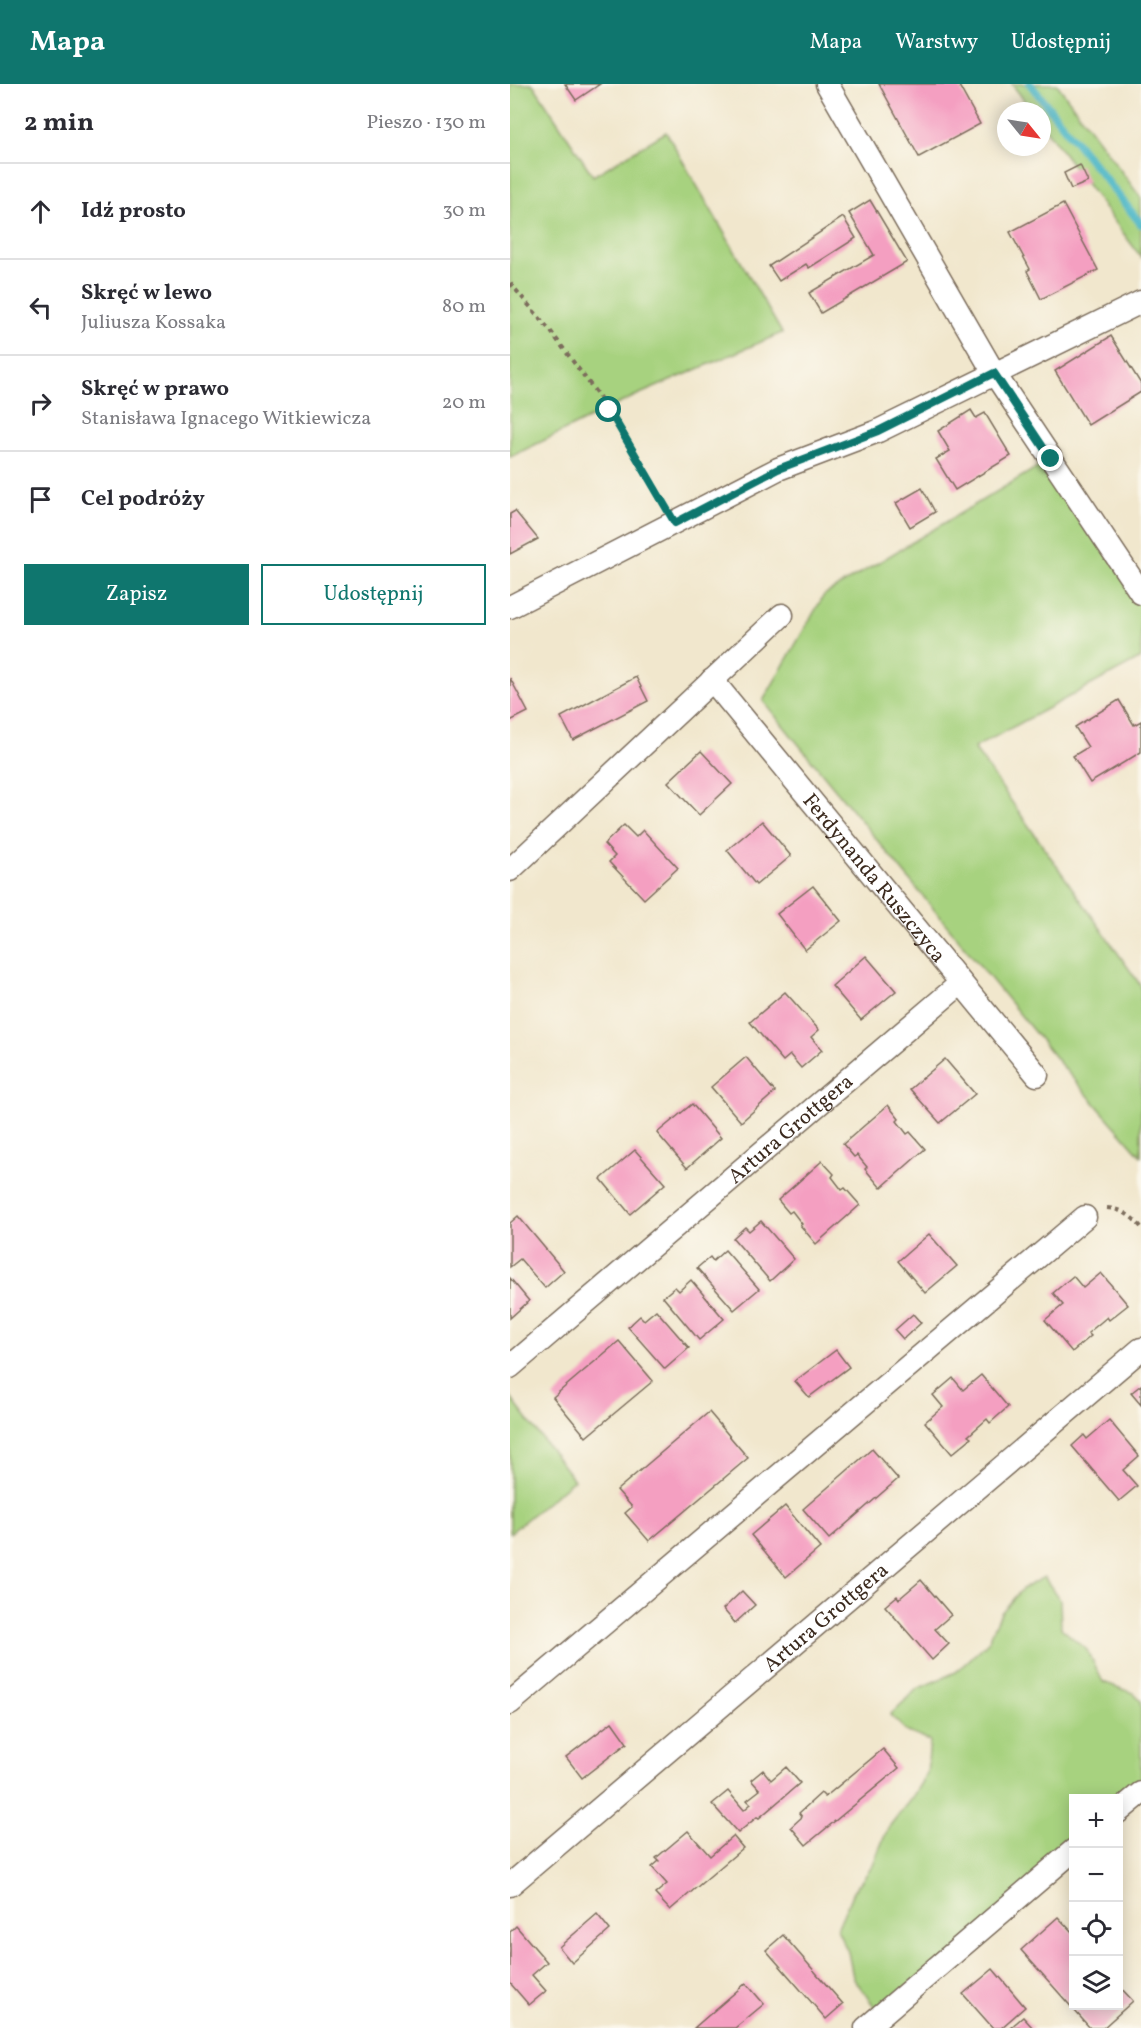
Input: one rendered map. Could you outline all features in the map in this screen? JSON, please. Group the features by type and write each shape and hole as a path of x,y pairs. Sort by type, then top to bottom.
{"street":[{"path":"827,84 994,373 1141,593"},
{"path":"510,607 778,469 878,431 1141,302"},
{"path":"510,870 782,615"},
{"name":"Ferdynanda Ruszczyca","path":"712,680 1037,1075"},
{"name":"Artura Grottgera","path":"510,1367 961,983"},
{"path":"510,1703 1084,1217"},
{"name":"Artura Grottgera","path":"510,1885 1141,1348"},
{"path":"1123,1809 1141,1793"},
{"path":"866,2028 1069,1854"}],"path":[{"path":"510,284 549,329 609,410 675,523"},
{"path":"1084,1217 1094,1210 1115,1209 1135,1219 1141,1227"}],"green space":[{"path":"510,84 533,84 593,176 666,132 782,333 635,396 510,457"},
{"path":"1012,84 1057,84 1141,198 1141,257 1051,136 1051,102 1025,102"},
{"path":"1051,459 1141,593 1141,658 974,748 1141,986 1141,1156 1063,1067 763,701 824,595"},
{"path":"510,1397 574,1480 510,1533"},
{"path":"1044,1577 1060,1600 1061,1628 1087,1650 1103,1682 1133,1693 1141,1701 1141,1793 1123,1797 1123,1794 1069,1794 1069,1853 881,2016 853,1977 848,1952 837,1929 853,1892 872,1867 888,1828 913,1796 927,1773 930,1741 908,1732 890,1715 917,1689 956,1672 988,1642 1001,1613 1022,1589"}],"building":[{"path":"565,84 600,84 576,100"},
{"path":"879,84 958,84 980,124 919,157"},
{"path":"1080,165 1088,182 1071,189 1064,173"},
{"path":"870,200 907,262 821,313 809,293 874,255 849,213"},
{"path":"1063,204 1098,270 1041,299 1027,271 1030,269 1010,232"},
{"path":"843,217 856,238 809,268 806,264 779,281 769,266"},
{"path":"1111,336 1141,384 1141,392 1088,425 1055,371"},
{"path":"971,410 976,418 985,413 1011,456 955,490 936,459 950,451 938,431"},
{"path":"922,488 935,512 910,527 896,503"},
{"path":"515,511 538,539 510,554 510,514"},
{"path":"636,677 648,701 573,740 561,717"},
{"path":"510,678 528,712 510,721"},
{"path":"1119,700 1134,725 1141,721 1141,752 1090,783 1073,756 1088,747 1075,727"},
{"path":"701,751 732,784 699,815 668,782"},
{"path":"762,821 791,856 756,885 727,850"},
{"path":"624,825 636,837 643,830 678,868 644,899 609,862 615,856 604,844"},
{"path":"813,886 841,921 805,950 777,914"},
{"path":"866,956 896,991 861,1020 832,986"},
{"path":"785,992 819,1030 811,1037 822,1050 801,1068 790,1055 783,1061 750,1022"},
{"path":"746,1057 775,1092 741,1122 711,1087"},
{"path":"945,1059 975,1094 940,1123 910,1089"},
{"path":"692,1104 721,1138 687,1168 657,1133"},
{"path":"888,1105 907,1134 910,1132 925,1149 881,1188 857,1155 854,1157 843,1144"},
{"path":"635,1150 665,1184 630,1214 601,1179"},
{"path":"822,1161 834,1174 832,1177 842,1190 845,1188 860,1205 816,1244 792,1211 789,1213 778,1200"},
{"path":"518,1216 564,1271 545,1288 520,1259 510,1267 510,1223"},
{"path":"761,1221 794,1259 770,1281 733,1238 745,1227 749,1231"},
{"path":"929,1234 957,1266 925,1293 898,1261"},
{"path":"725,1250 759,1289 734,1310 697,1268 710,1257 713,1261"},
{"path":"1101,1273 1128,1305 1109,1320 1107,1317 1088,1333 1091,1336 1072,1352 1045,1320 1063,1305 1053,1293 1073,1276 1083,1288"},
{"path":"510,1278 529,1301 510,1318"},
{"path":"691,1280 724,1319 699,1340 663,1297 675,1287 679,1291"},
{"path":"656,1310 689,1348 665,1369 628,1327 640,1316 644,1320"},
{"path":"913,1314 921,1323 903,1339 895,1330"},
{"path":"619,1341 653,1381 586,1437 553,1397"},
{"path":"836,1350 849,1367 809,1397 795,1381"},
{"path":"981,1375 1008,1407 990,1423 987,1419 968,1436 971,1438 952,1454 925,1422 943,1407 933,1395 953,1378 963,1390"},
{"path":"1141,1385 1141,1405 1131,1393"},
{"path":"709,1412 748,1458 649,1541 625,1513 632,1507 617,1490"},
{"path":"1109,1420 1139,1456 1123,1470 1137,1486 1119,1501 1072,1446 1084,1435 1087,1439"},
{"path":"872,1449 898,1479 829,1539 803,1509"},
{"path":"785,1506 820,1548 786,1577 751,1535"},
{"path":"921,1580 951,1615 935,1629 949,1644 932,1660 885,1606 897,1596 899,1599"},
{"path":"742,1591 755,1605 735,1623 723,1609"},
{"path":"612,1722 627,1743 582,1778 566,1757"},
{"path":"883,1749 899,1768 806,1845 791,1827 802,1817 799,1813 821,1793 825,1797"},
{"path":"786,1767 800,1783 738,1833 712,1804 728,1791 744,1810 751,1804 747,1800 760,1790 751,1780 763,1770 771,1780"},
{"path":"688,1831 710,1856 733,1836 743,1848 670,1910 655,1894 667,1884 652,1867 659,1861 656,1858"},
{"path":"597,1914 610,1930 572,1963 559,1947"},
{"path":"1058,1917 1069,1929 1069,2004 1021,1950"},
{"path":"516,1926 547,1962 532,1975 546,1991 529,2005 510,1983 510,1932"},
{"path":"783,1935 843,2004 826,2019 766,1950"},
{"path":"993,1969 1025,2007 1001,2028 993,2028 963,1994"},
{"path":"746,1983 764,2004 735,2028 694,2028"},
{"path":"1123,1990 1133,2001 1123,2010"},
{"path":"1074,2010 1123,2010 1103,2028 1090,2028"},
{"path":"1023,2017 1033,2028 1010,2028"}],"waterway":[{"path":"1030,84 1141,224"}],"route":[{"path":"609,410 675,523 778,469 878,431 994,373 1051,459"}]}
